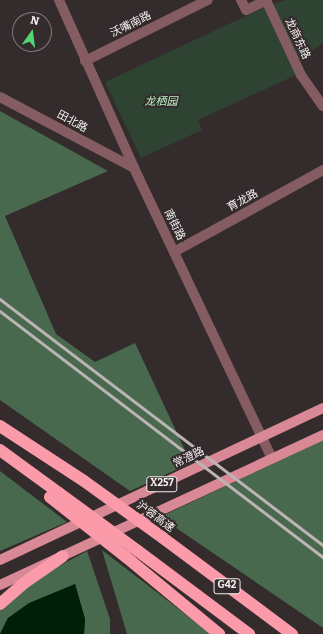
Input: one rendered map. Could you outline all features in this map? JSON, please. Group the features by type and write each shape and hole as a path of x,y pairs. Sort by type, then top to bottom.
{"highway":[{"name":"沪蓉高速","path":"0,426 84,481 292,634"},
{"name":"G42","path":"0,450 55,495 138,551 249,634"},
{"path":"0,457 55,495 126,557 219,634"},
{"path":"0,604 24,583 63,556"},
{"path":"239,594 296,634"}],"main road":[{"name":"常澄路","path":"0,560 323,408"},
{"name":"X257","path":"0,585 323,435"}],"street":[{"name":"南街路","path":"59,0 134,168 272,458"},
{"name":"沃嘴南路","path":"86,61 208,0"},
{"path":"241,0 246,10 266,0"},
{"name":"龙商东路","path":"266,0 301,75 323,106"},
{"name":"田北路","path":"0,97 134,168"},
{"name":"育龙路","path":"174,252 323,170"}],"green space":[{"path":"285,0 323,0 323,43 299,60 272,5"},
{"name":"龙栖园","path":"265,7 296,75 198,120 202,130 141,158 105,82"}],"shaded area":[{"path":"0,111 108,171 5,216 56,334 95,362 135,343 191,463 130,491 0,400"},
{"path":"323,440 323,628 160,517"},
{"path":"0,471 67,522 0,551"},
{"path":"102,550 211,634 127,634"},
{"path":"87,551 110,619 110,634 84,634 85,619 75,584 8,618 0,634 0,610 8,602 48,572"},
{"path":"75,584 85,619 84,634 0,634 8,618 29,603"}],"railway":[{"path":"0,299 323,545"},
{"path":"0,311 323,557"}]}
